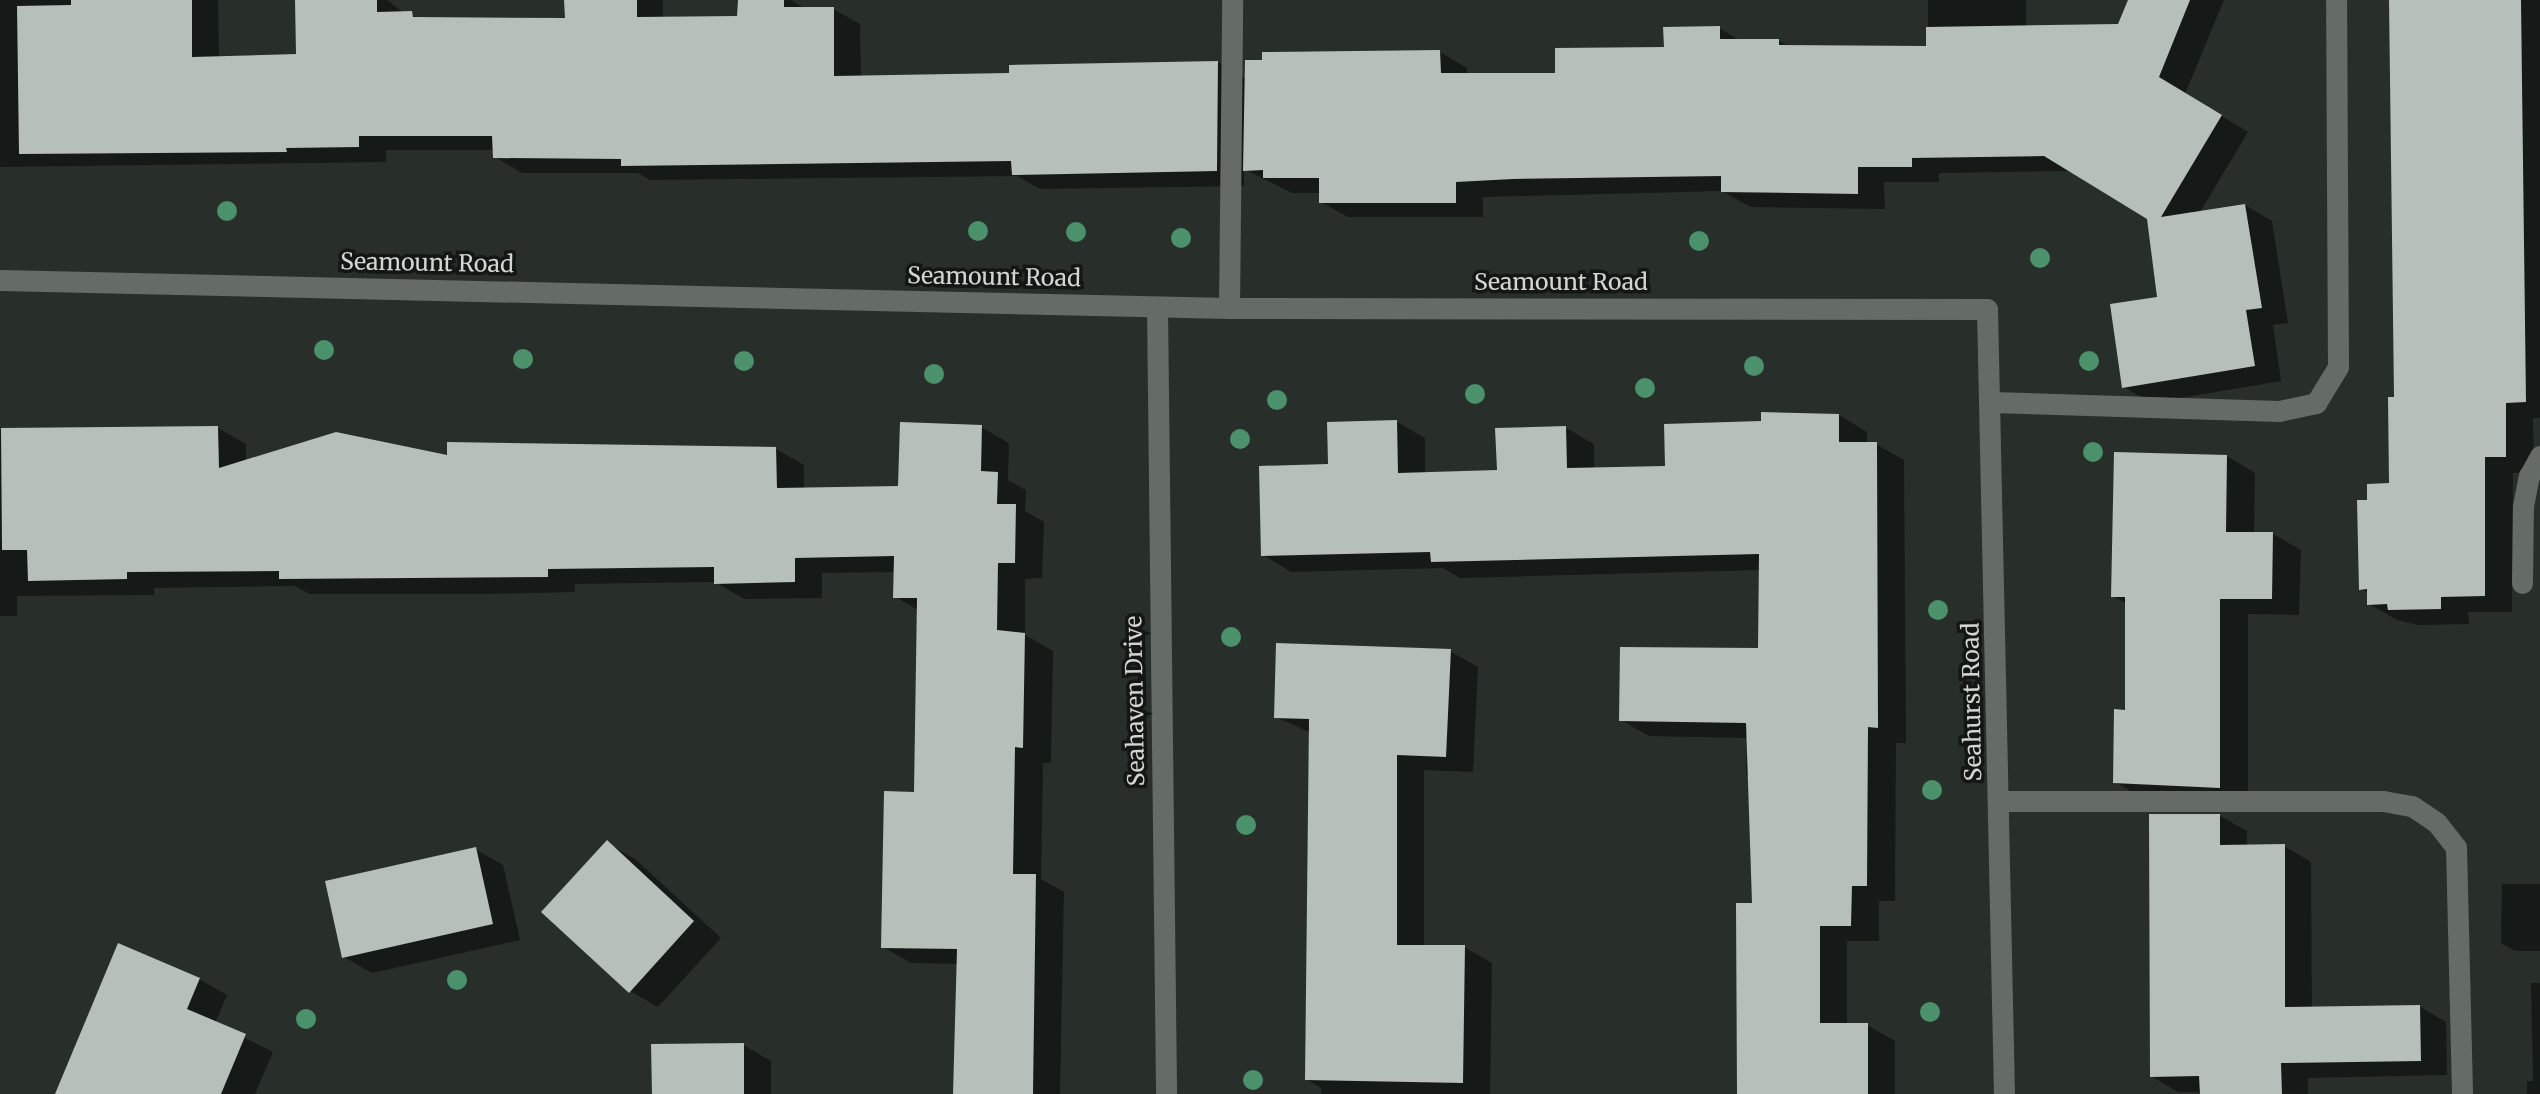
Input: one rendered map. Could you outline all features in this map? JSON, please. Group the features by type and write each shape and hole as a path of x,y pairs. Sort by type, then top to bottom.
{"street":[{"path":"1229,308 1232,0"},
{"path":"1992,402 2279,411 2316,403 2338,367 2336,0"},
{"name":"Seamount Road","path":"0,279 1157,307 1987,309"},
{"name":"Seahaven Drive","path":"1157,307 1166,1094"},
{"name":"Seahurst Road","path":"1987,309 1992,402 2004,1094"},
{"path":"2522,583 2523,506 2529,476 2540,456"},
{"path":"2000,801 2383,801 2412,806 2437,823 2456,847 2462,1094"}],"building":[{"path":"71,0 192,0 192,57 296,54 295,0 377,0 377,12 412,11 413,17 565,18 564,0 637,0 637,17 737,16 738,0 784,0 784,7 834,7 834,76 1009,73 1009,65 1218,61 1217,171 1012,175 1011,161 621,166 621,159 493,158 492,136 359,136 359,147 286,148 287,152 19,154 17,6 71,5"},
{"path":"2128,0 2190,0 2159,77 2222,115 2161,217 2245,204 2262,308 2246,310 2255,366 2122,388 2110,304 2157,297 2147,219 2044,156 1912,158 1912,167 1858,167 1858,194 1721,192 1721,176 1513,179 1456,182 1456,203 1319,203 1319,178 1263,178 1263,170 1243,171 1245,60 1262,60 1262,52 1440,50 1441,73 1555,73 1555,48 1664,47 1663,27 1720,26 1720,39 1779,39 1779,45 1926,46 1926,27 2118,24"},
{"path":"2389,0 2521,0 2526,402 2506,403 2506,457 2485,457 2485,596 2441,597 2441,609 2388,610 2387,604 2367,605 2367,589 2359,590 2357,500 2367,500 2367,484 2389,483 2388,397 2394,397"},
{"path":"1761,412 1839,414 1839,442 1877,442 1878,728 1868,727 1867,886 1852,886 1851,926 1820,926 1820,1023 1868,1023 1868,1094 1737,1094 1736,903 1752,903 1746,723 1619,721 1620,647 1758,648 1759,554 1431,562 1430,552 1261,556 1259,466 1328,464 1327,422 1397,420 1398,473 1497,470 1495,428 1566,426 1567,468 1665,466 1664,424 1761,421"},
{"path":"900,422 982,425 981,471 998,472 997,504 1016,504 1015,563 998,563 997,630 1025,633 1023,748 1015,747 1013,874 1036,874 1033,1094 953,1094 957,949 881,948 884,791 914,792 917,598 893,598 894,556 795,558 795,582 714,584 714,567 548,569 548,577 279,579 279,571 127,572 127,579 28,581 27,550 2,550 1,428 218,426 219,468 336,432 447,455 447,442 776,447 777,488 898,486"},
{"path":"2114,452 2227,455 2226,532 2273,532 2272,599 2220,599 2220,788 2113,783 2114,709 2125,710 2125,597 2111,597"},
{"path":"1276,643 1451,649 1446,757 1397,755 1397,945 1465,945 1463,1083 1305,1080 1309,719 1274,718"},
{"path":"2149,814 2220,814 2220,845 2285,844 2285,1007 2420,1005 2421,1061 2281,1063 2282,1094 2200,1094 2199,1076 2150,1077"},
{"path":"607,840 694,921 629,993 541,912"},
{"path":"476,847 493,924 342,958 325,881"},
{"path":"118,943 200,978 187,1009 246,1034 221,1094 55,1094"},
{"path":"744,1043 744,1094 652,1094 651,1044"}]}
